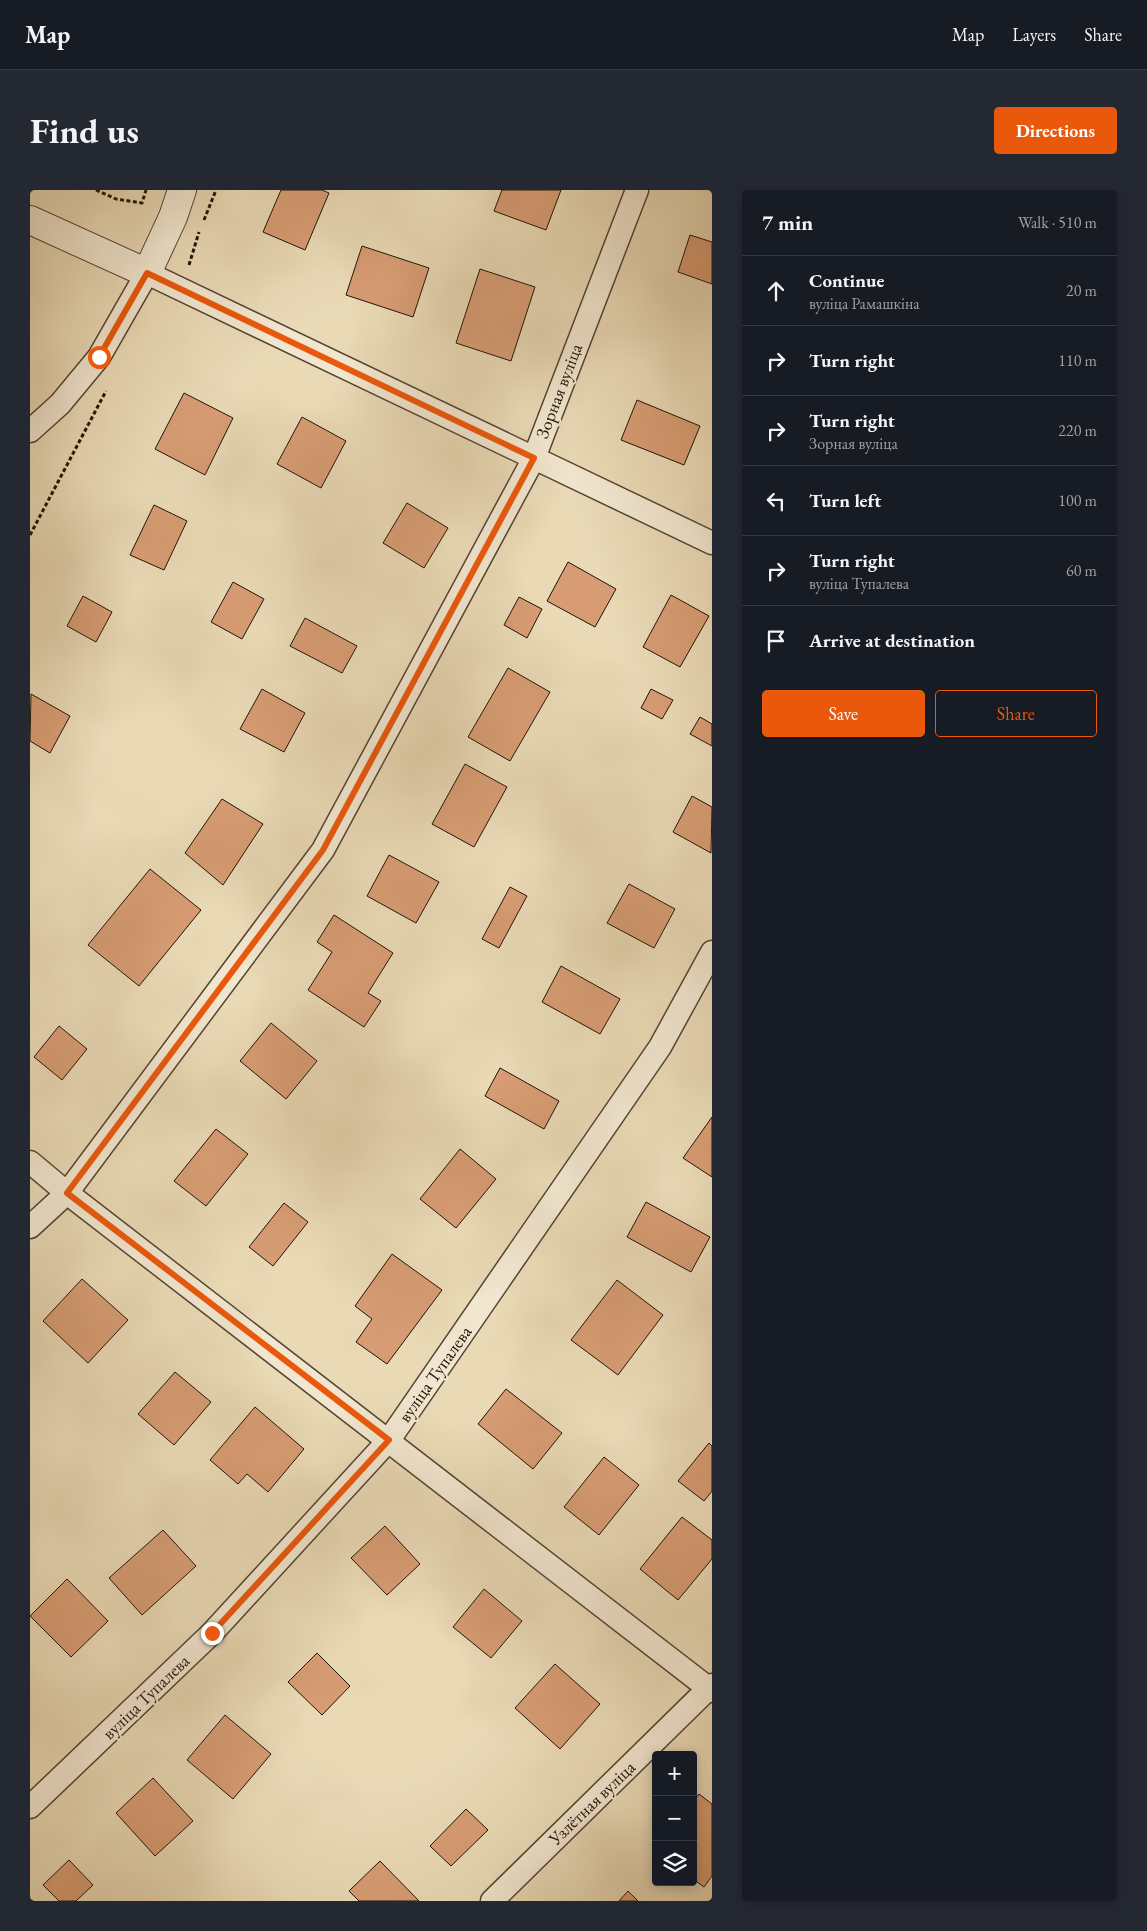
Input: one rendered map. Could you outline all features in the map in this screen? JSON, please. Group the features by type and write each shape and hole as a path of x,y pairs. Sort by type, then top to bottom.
{"street":[{"path":"30,431 60,404 99,357 147,273 182,190"},
{"name":"Зорная вуліца","path":"30,1227 67,1193 323,850 534,458 637,190"},
{"path":"30,220 147,273 712,543"},
{"name":"вуліца Тупалева","path":"30,1807 212,1633 389,1440 660,1047 712,952"},
{"path":"30,1162 67,1193 711,1688"},
{"name":"Узлётная вуліца","path":"492,1901 711,1688"}],"path":[{"path":"96,190 116,199 142,204 146,190"},
{"path":"203,222 216,190"},
{"path":"188,266 199,230"},
{"path":"30,535 107,388"}],"building":[{"path":"281,190 322,190 329,193 305,250 263,232"},
{"path":"502,190 561,190 546,230 494,211"},
{"path":"690,235 712,242 712,284 678,272"},
{"path":"362,246 429,268 413,317 346,295"},
{"path":"480,269 535,287 511,361 456,343"},
{"path":"184,393 233,418 205,475 155,449"},
{"path":"637,400 700,426 684,465 621,440"},
{"path":"302,417 346,441 321,488 277,464"},
{"path":"407,503 448,528 424,568 383,543"},
{"path":"154,505 187,521 164,570 130,555"},
{"path":"568,562 616,589 595,627 547,601"},
{"path":"233,582 264,599 242,639 211,622"},
{"path":"671,595 709,616 680,667 643,647"},
{"path":"83,596 112,612 96,642 67,626"},
{"path":"519,597 542,609 527,638 504,625"},
{"path":"305,618 357,646 342,673 290,646"},
{"path":"508,668 550,692 510,761 468,737"},
{"path":"262,689 305,713 284,752 240,729"},
{"path":"651,689 673,700 662,719 641,708"},
{"path":"31,694 70,716 50,753 30,741"},
{"path":"700,717 712,724 712,746 690,734"},
{"path":"465,764 507,787 474,847 432,824"},
{"path":"692,796 712,807 711,853 673,832"},
{"path":"222,799 263,824 223,885 185,853"},
{"path":"389,855 439,882 416,923 367,896"},
{"path":"150,869 201,910 139,986 88,945"},
{"path":"629,884 675,909 654,948 607,923"},
{"path":"510,887 527,896 499,948 482,939"},
{"path":"334,915 393,953 368,993 381,1001 364,1027 308,990 332,952 317,942"},
{"path":"561,966 620,999 600,1034 542,1002"},
{"path":"271,1023 317,1061 286,1099 240,1061"},
{"path":"59,1026 87,1049 62,1080 34,1057"},
{"path":"500,1068 559,1101 544,1129 485,1096"},
{"path":"712,1117 712,1177 683,1158"},
{"path":"216,1129 248,1154 206,1206 174,1181"},
{"path":"460,1149 496,1179 456,1228 420,1199"},
{"path":"646,1202 710,1237 691,1272 627,1237"},
{"path":"284,1203 308,1222 273,1266 249,1247"},
{"path":"392,1254 442,1290 387,1364 356,1342 372,1319 355,1306"},
{"path":"82,1279 128,1320 88,1363 43,1321"},
{"path":"617,1280 663,1315 618,1375 571,1340"},
{"path":"175,1372 211,1402 174,1445 138,1414"},
{"path":"506,1389 562,1433 533,1469 478,1424"},
{"path":"255,1407 304,1449 268,1492 247,1474 238,1484 210,1460"},
{"path":"709,1443 712,1446 712,1491 704,1501 678,1481"},
{"path":"604,1457 639,1485 599,1535 564,1507"},
{"path":"682,1517 712,1540 712,1559 678,1600 640,1569"},
{"path":"385,1526 420,1564 387,1595 351,1558"},
{"path":"163,1530 196,1566 142,1615 109,1578"},
{"path":"67,1579 108,1621 71,1657 30,1616"},
{"path":"484,1589 522,1621 491,1658 453,1627"},
{"path":"317,1653 350,1686 322,1715 288,1682"},
{"path":"555,1664 600,1704 560,1749 515,1708"},
{"path":"225,1715 271,1754 233,1799 187,1760"},
{"path":"153,1778 193,1821 155,1856 116,1813"},
{"path":"699,1794 712,1804 712,1876 704,1887 697,1882 697,1797"},
{"path":"466,1809 488,1830 451,1866 430,1846"},
{"path":"69,1860 93,1885 76,1901 59,1901 43,1885"},
{"path":"380,1861 419,1901 359,1901 349,1891"},
{"path":"628,1891 638,1901 619,1901"}],"route":[{"path":"99,357 147,273 534,458 323,850 67,1193 389,1440 212,1633"}]}
